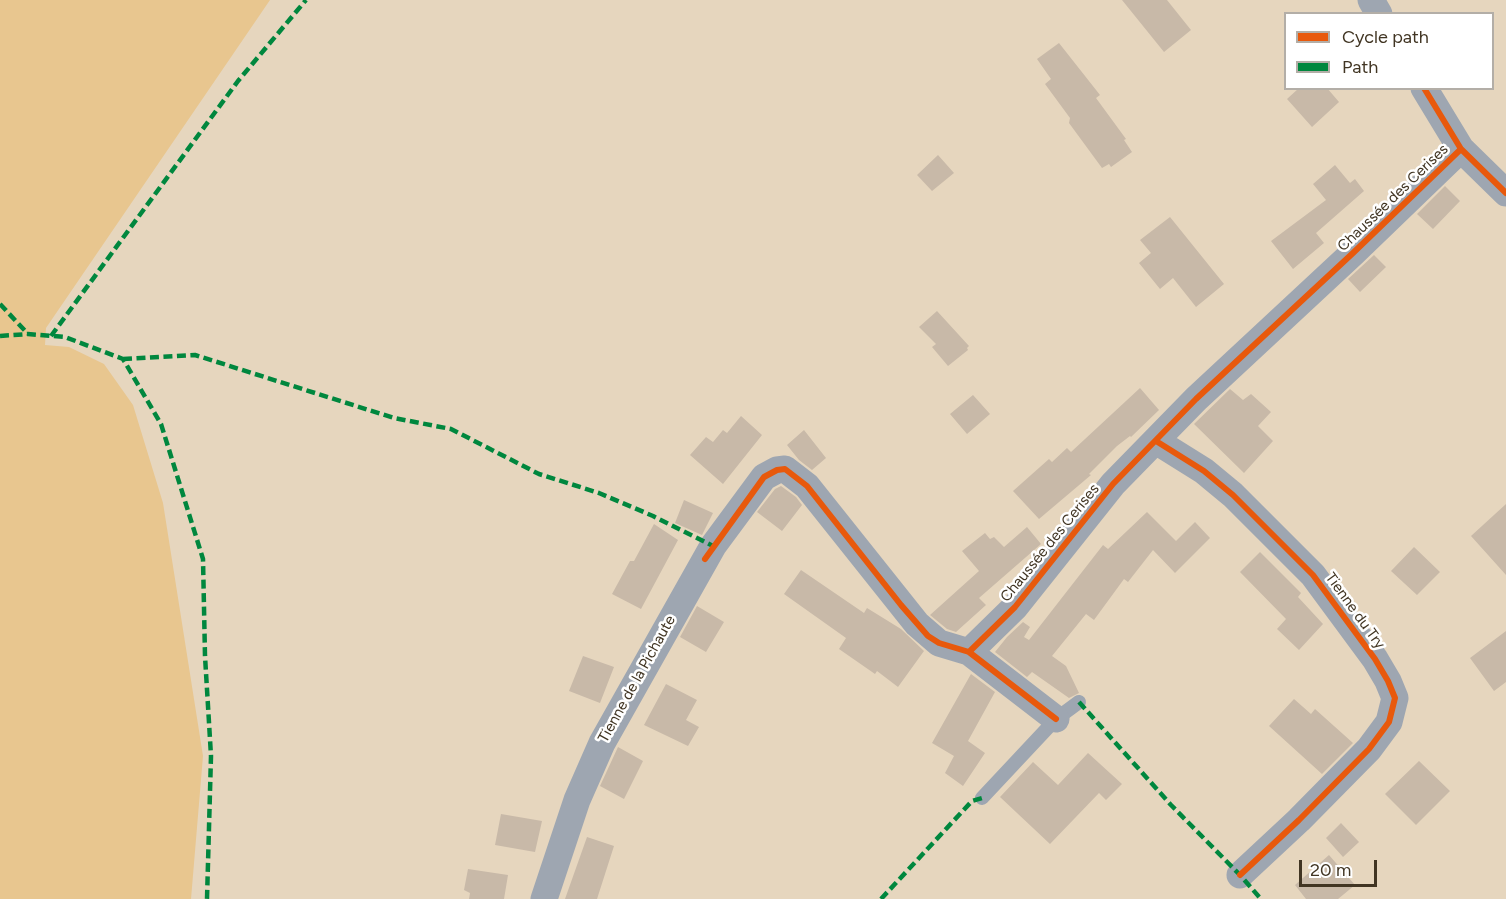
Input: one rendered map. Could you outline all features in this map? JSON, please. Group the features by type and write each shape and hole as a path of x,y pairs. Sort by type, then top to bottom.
{"street":[{"path":"1425,90 1461,150 1506,193"},
{"name":"Chaussée des Cerises","path":"969,652 1015,608 1113,484 1196,399 1461,150"},
{"name":"Tienne du Try","path":"1156,441 1204,471 1233,495 1313,575 1375,659 1395,698 1389,722 1369,749 1299,820 1240,874"},
{"name":"Tienne de la Pichaute","path":"544,899 577,800 602,743 713,546 764,477 777,470 786,469 807,486 923,630 939,643 969,652"},
{"path":"969,652 1056,719"}],"lane":[{"path":"982,798 1056,719 1079,702"}],"shaded area":[{"path":"0,0 270,0 46,328 45,345 69,347 104,364 133,405 163,503 203,756 191,899 0,899"}],"building":[{"path":"1122,0 1167,0 1191,30 1164,52"},
{"path":"1059,43 1100,95 1096,98 1126,139 1124,140 1132,152 1111,167 1109,164 1102,168 1069,123 1070,118 1045,84 1051,79 1037,59"},
{"path":"1297,90 1329,90 1339,102 1312,127 1287,99"},
{"path":"938,155 954,173 932,191 917,175"},
{"path":"1335,165 1350,183 1355,179 1364,191 1316,233 1324,243 1293,269 1271,241 1326,200 1313,184"},
{"path":"1445,186 1460,201 1433,229 1417,214"},
{"path":"1170,217 1224,284 1196,307 1173,278 1160,289 1139,263 1151,253 1140,240"},
{"path":"1374,255 1386,267 1360,292 1348,279"},
{"path":"937,311 969,346 968,350 948,366 932,347 936,344 919,327"},
{"path":"1140,388 1159,410 1131,437 1117,446 1089,474 1091,475 1039,519 1013,491 1049,459 1052,462 1067,448 1071,452"},
{"path":"1230,389 1243,400 1251,394 1271,412 1258,426 1273,441 1244,473 1194,424"},
{"path":"973,395 990,414 967,434 950,414"},
{"path":"741,416 762,435 723,484 690,455 706,437 713,442 723,430 727,433"},
{"path":"804,430 826,458 812,470 799,460 787,445"},
{"path":"781,486 796,497 802,505 782,531 757,512 775,489"},
{"path":"684,500 713,513 702,535 675,523"},
{"path":"1506,504 1506,575 1471,536"},
{"path":"1147,512 1176,541 1195,522 1210,538 1175,573 1153,550 1128,582 1124,579 1094,620 1086,614 1052,656 1066,666 1079,693 1069,698 1032,672 1027,677 995,652 1023,622 1030,627 1024,637 1029,640 1103,545 1108,549"},
{"path":"654,524 678,540 641,609 612,594 630,561 634,561"},
{"path":"1027,527 1041,544 979,598 986,605 956,632 947,629 930,615 979,571 962,551 985,533 990,539 994,537 1004,547"},
{"path":"1414,547 1440,572 1417,595 1391,571"},
{"path":"1260,552 1301,593 1298,597 1323,624 1299,650 1277,629 1286,619 1240,572"},
{"path":"801,570 864,613 867,608 901,629 924,651 898,687 877,671 875,674 839,649 846,638 784,594"},
{"path":"697,606 724,622 706,652 680,637"},
{"path":"1506,631 1506,682 1494,691 1470,658"},
{"path":"583,656 614,667 600,703 569,691"},
{"path":"971,674 995,692 968,741 985,753 963,786 945,773 954,756 932,743"},
{"path":"666,684 697,700 686,720 699,727 688,746 644,725"},
{"path":"1294,699 1311,714 1315,709 1353,743 1322,774 1269,726"},
{"path":"618,747 643,761 624,799 600,786"},
{"path":"1088,753 1122,784 1106,800 1099,793 1050,844 1000,797 1033,762 1058,785"},
{"path":"1419,761 1450,791 1416,825 1385,794"},
{"path":"501,814 542,821 535,852 495,845"},
{"path":"1341,823 1359,842 1343,857 1326,838"},
{"path":"587,837 614,846 597,899 565,899"},
{"path":"1329,855 1355,885 1338,899 1306,899 1295,885"},
{"path":"468,869 508,875 504,899 469,899 470,893 464,890"}],"marked path":[{"path":"51,336 238,81 306,0"},
{"path":"0,304 28,334"},
{"path":"0,336 28,334 65,337 123,359 161,424 203,559 205,656 211,756 207,899"},
{"path":"123,359 195,355 394,418 451,429 539,474 599,493 653,516 713,546"},
{"path":"1079,702 1171,805 1261,899"},
{"path":"881,899 972,801 982,798"}],"cycle path":[{"path":"1425,90 1461,149 1506,193"},
{"path":"705,559 764,477 777,470 785,469 807,486 928,636 939,643 969,652 1015,607 1113,484 1196,399 1461,149"},
{"path":"1156,441 1204,471 1233,495 1313,575 1375,659 1395,698 1389,722 1369,749 1299,820 1240,875"},
{"path":"969,652 1056,719"}]}
